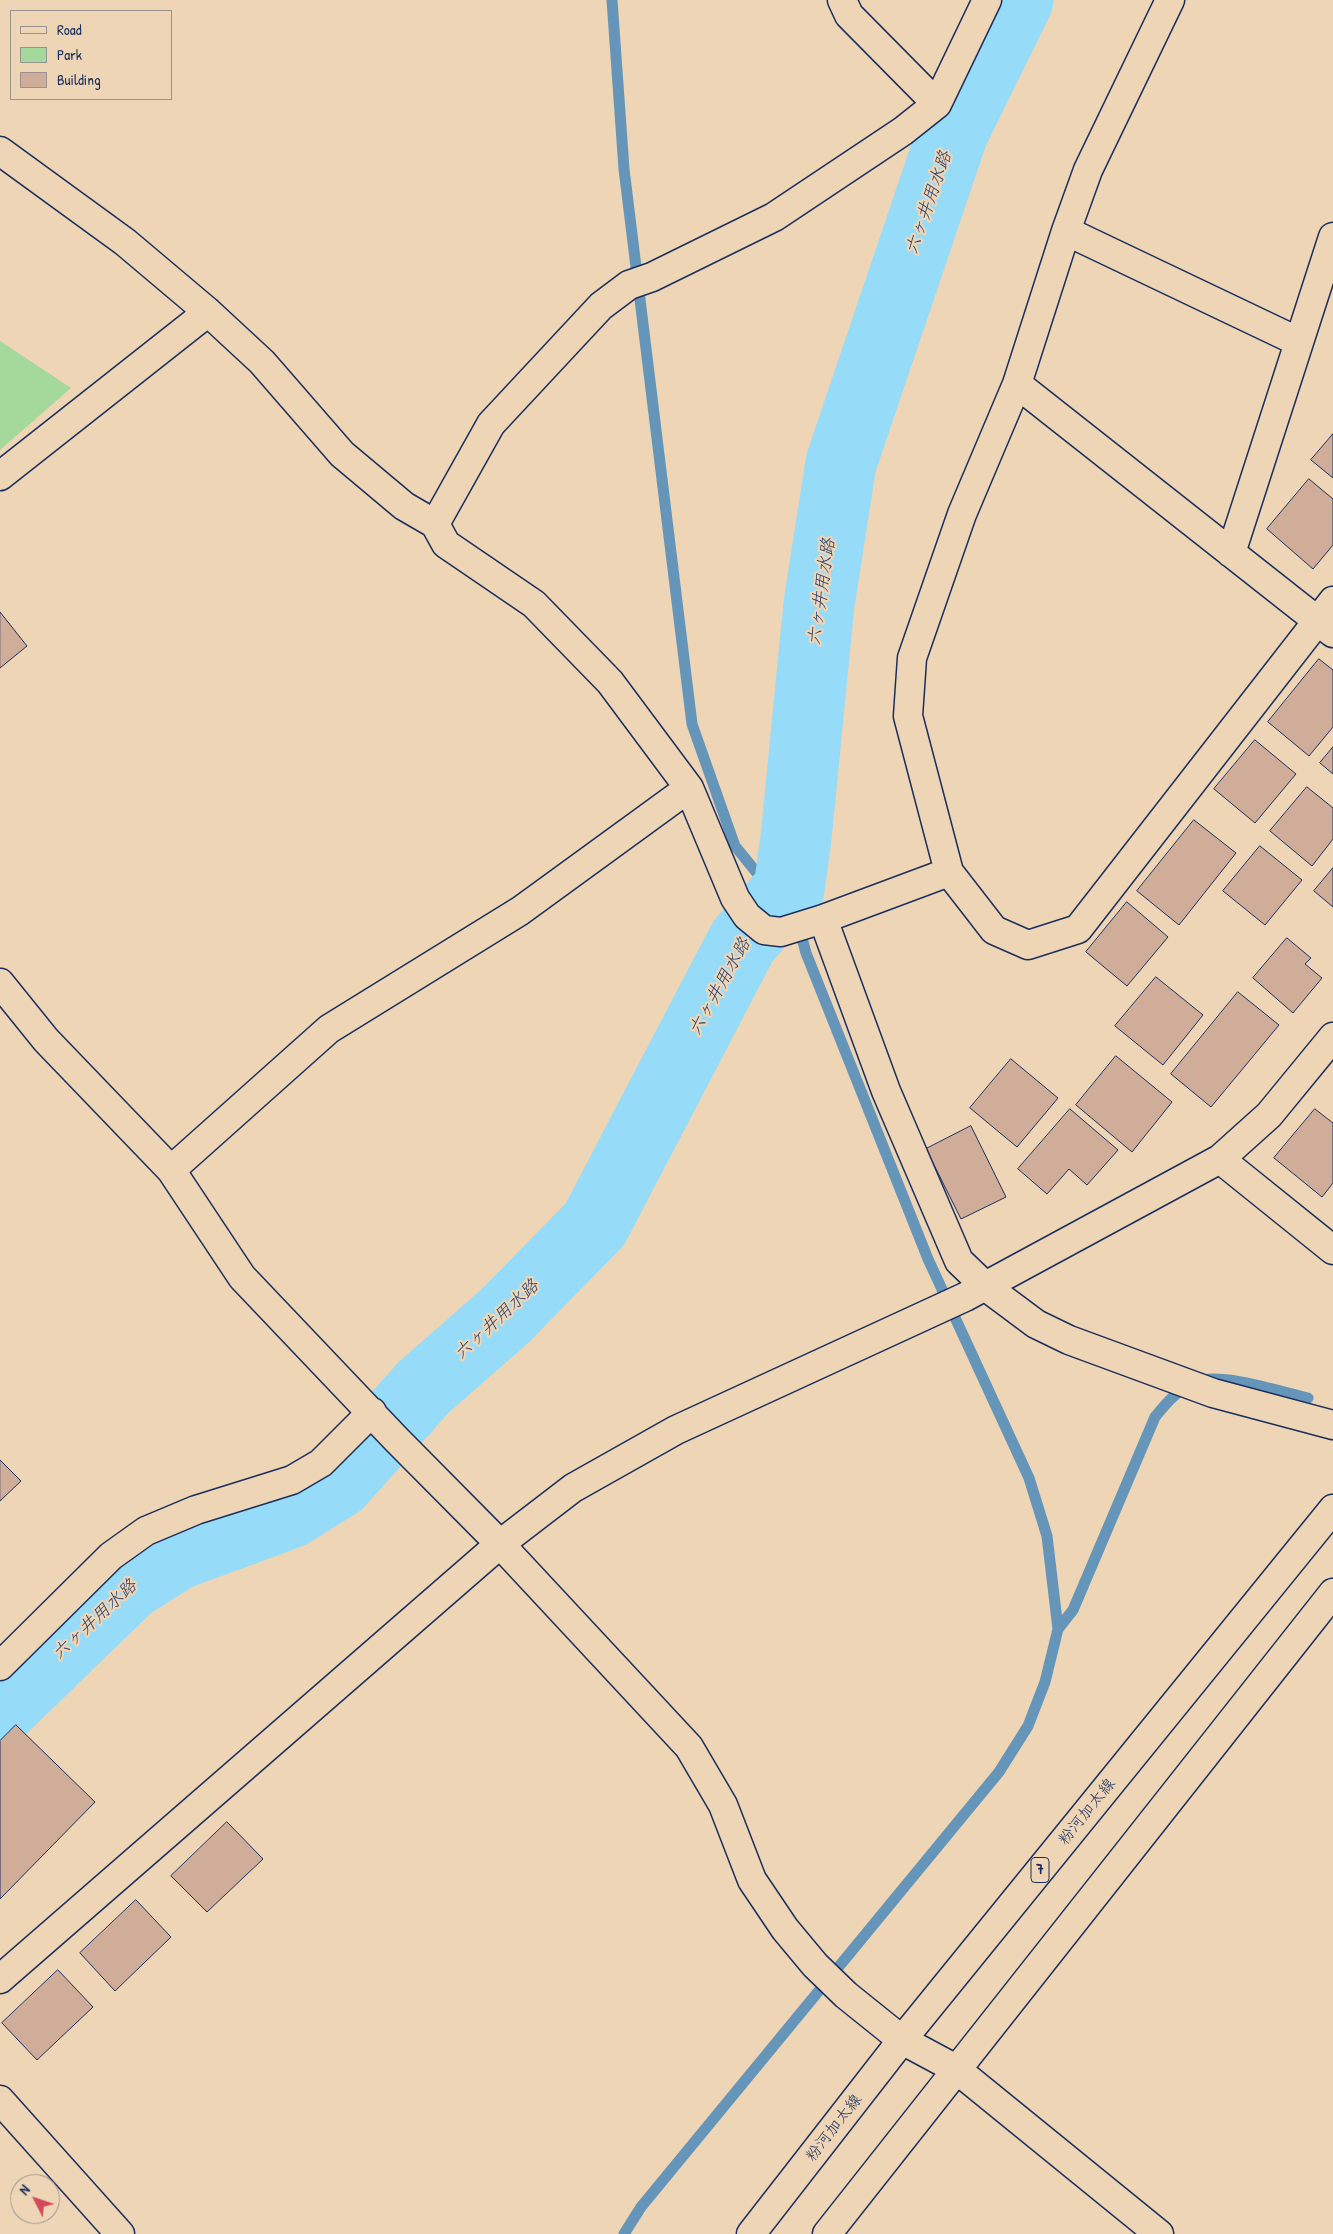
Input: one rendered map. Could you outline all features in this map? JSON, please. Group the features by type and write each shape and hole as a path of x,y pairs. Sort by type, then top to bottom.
{"street":[{"path":"842,0 849,15 937,104"},
{"path":"435,524 491,424 601,306 640,281 774,217 903,131 937,104 987,0"},
{"path":"1017,384 1231,553 1328,619 1078,928 1028,945 994,930 949,872 908,716 912,658 962,514 1017,384 1066,231 1088,170 1170,0"},
{"path":"0,152 126,242 208,312 262,362 342,454 404,506 435,524 446,544 534,604 610,682 689,788 735,898 764,926 818,921 949,872"},
{"path":"1066,231 1299,342"},
{"path":"1231,553 1333,237"},
{"path":"0,476 208,312"},
{"path":"171,1170 329,1029 520,911 689,788"},
{"path":"818,921 886,1091 959,1261 975,1291 1061,1336 1177,1380 1213,1393 1333,1425"},
{"path":"0,983 46,1040 171,1170 242,1276 382,1424 500,1544 689,1747 724,1804 752,1880 785,1929 815,1965 846,1995 902,2040 956,2069 1159,2234"},
{"path":"0,1980 500,1544 572,1488 676,1430 975,1291 1220,1159 1269,1115 1333,1037"},
{"path":"1220,1159 1333,1250"},
{"path":"0,1666 111,1556 146,1532 196,1510 292,1480 382,1424"},
{"name":"粉河加太線","path":"751,2234 902,2040 1333,1510"},
{"path":"827,2234 1333,1593"},
{"path":"0,2100 120,2234"}],"green space":[{"path":"0,341 71,388 0,450"}],"building":[{"path":"1333,434 1333,478 1311,460"},
{"path":"1309,479 1333,499 1333,545 1313,569 1267,529"},
{"path":"0,612 27,646 0,668"},
{"path":"1319,659 1333,670 1333,727 1309,756 1268,722"},
{"path":"1255,740 1296,774 1255,823 1214,789"},
{"path":"1333,747 1333,774 1320,763"},
{"path":"1307,787 1333,808 1333,839 1312,866 1270,831"},
{"path":"1194,820 1236,853 1179,925 1137,891"},
{"path":"1260,846 1302,880 1265,925 1223,891"},
{"path":"1333,868 1333,907 1314,891"},
{"path":"1127,902 1168,937 1127,986 1086,952"},
{"path":"1287,938 1311,958 1305,964 1322,978 1293,1013 1253,978"},
{"path":"1156,977 1203,1015 1163,1065 1115,1026"},
{"path":"1238,992 1279,1025 1211,1107 1171,1074"},
{"path":"1116,1056 1172,1102 1132,1152 1076,1105"},
{"path":"1011,1059 1058,1098 1017,1147 970,1108"},
{"path":"1070,1109 1118,1150 1087,1185 1069,1169 1047,1194 1018,1169"},
{"path":"1315,1109 1333,1123 1333,1183 1322,1197 1274,1158"},
{"path":"971,1126 1006,1197 961,1219 926,1149"},
{"path":"0,1460 21,1481 0,1501"},
{"path":"16,1725 95,1802 0,1899 0,1741"},
{"path":"227,1822 263,1859 207,1912 171,1876"},
{"path":"136,1900 171,1937 115,1991 80,1953"},
{"path":"58,1970 93,2007 37,2060 2,2023"}],"waterway":[{"path":"612,0 624,169 692,724 735,846 779,900"},
{"name":"六ヶ井用水路","path":"0,1710 129,1585 176,1555 290,1513 338,1483 424,1387 505,1316 595,1224 743,941 789,889 796,838 819,604 841,463 953,132 1018,0"},
{"path":"624,2234 641,2207 999,1772 1028,1726 1045,1682 1058,1629 1047,1536 1029,1478 928,1259 806,953 789,889"},
{"path":"1058,1629 1073,1610 1155,1417 1174,1396 1186,1387 1199,1381 1222,1379 1253,1384 1308,1398"}]}
